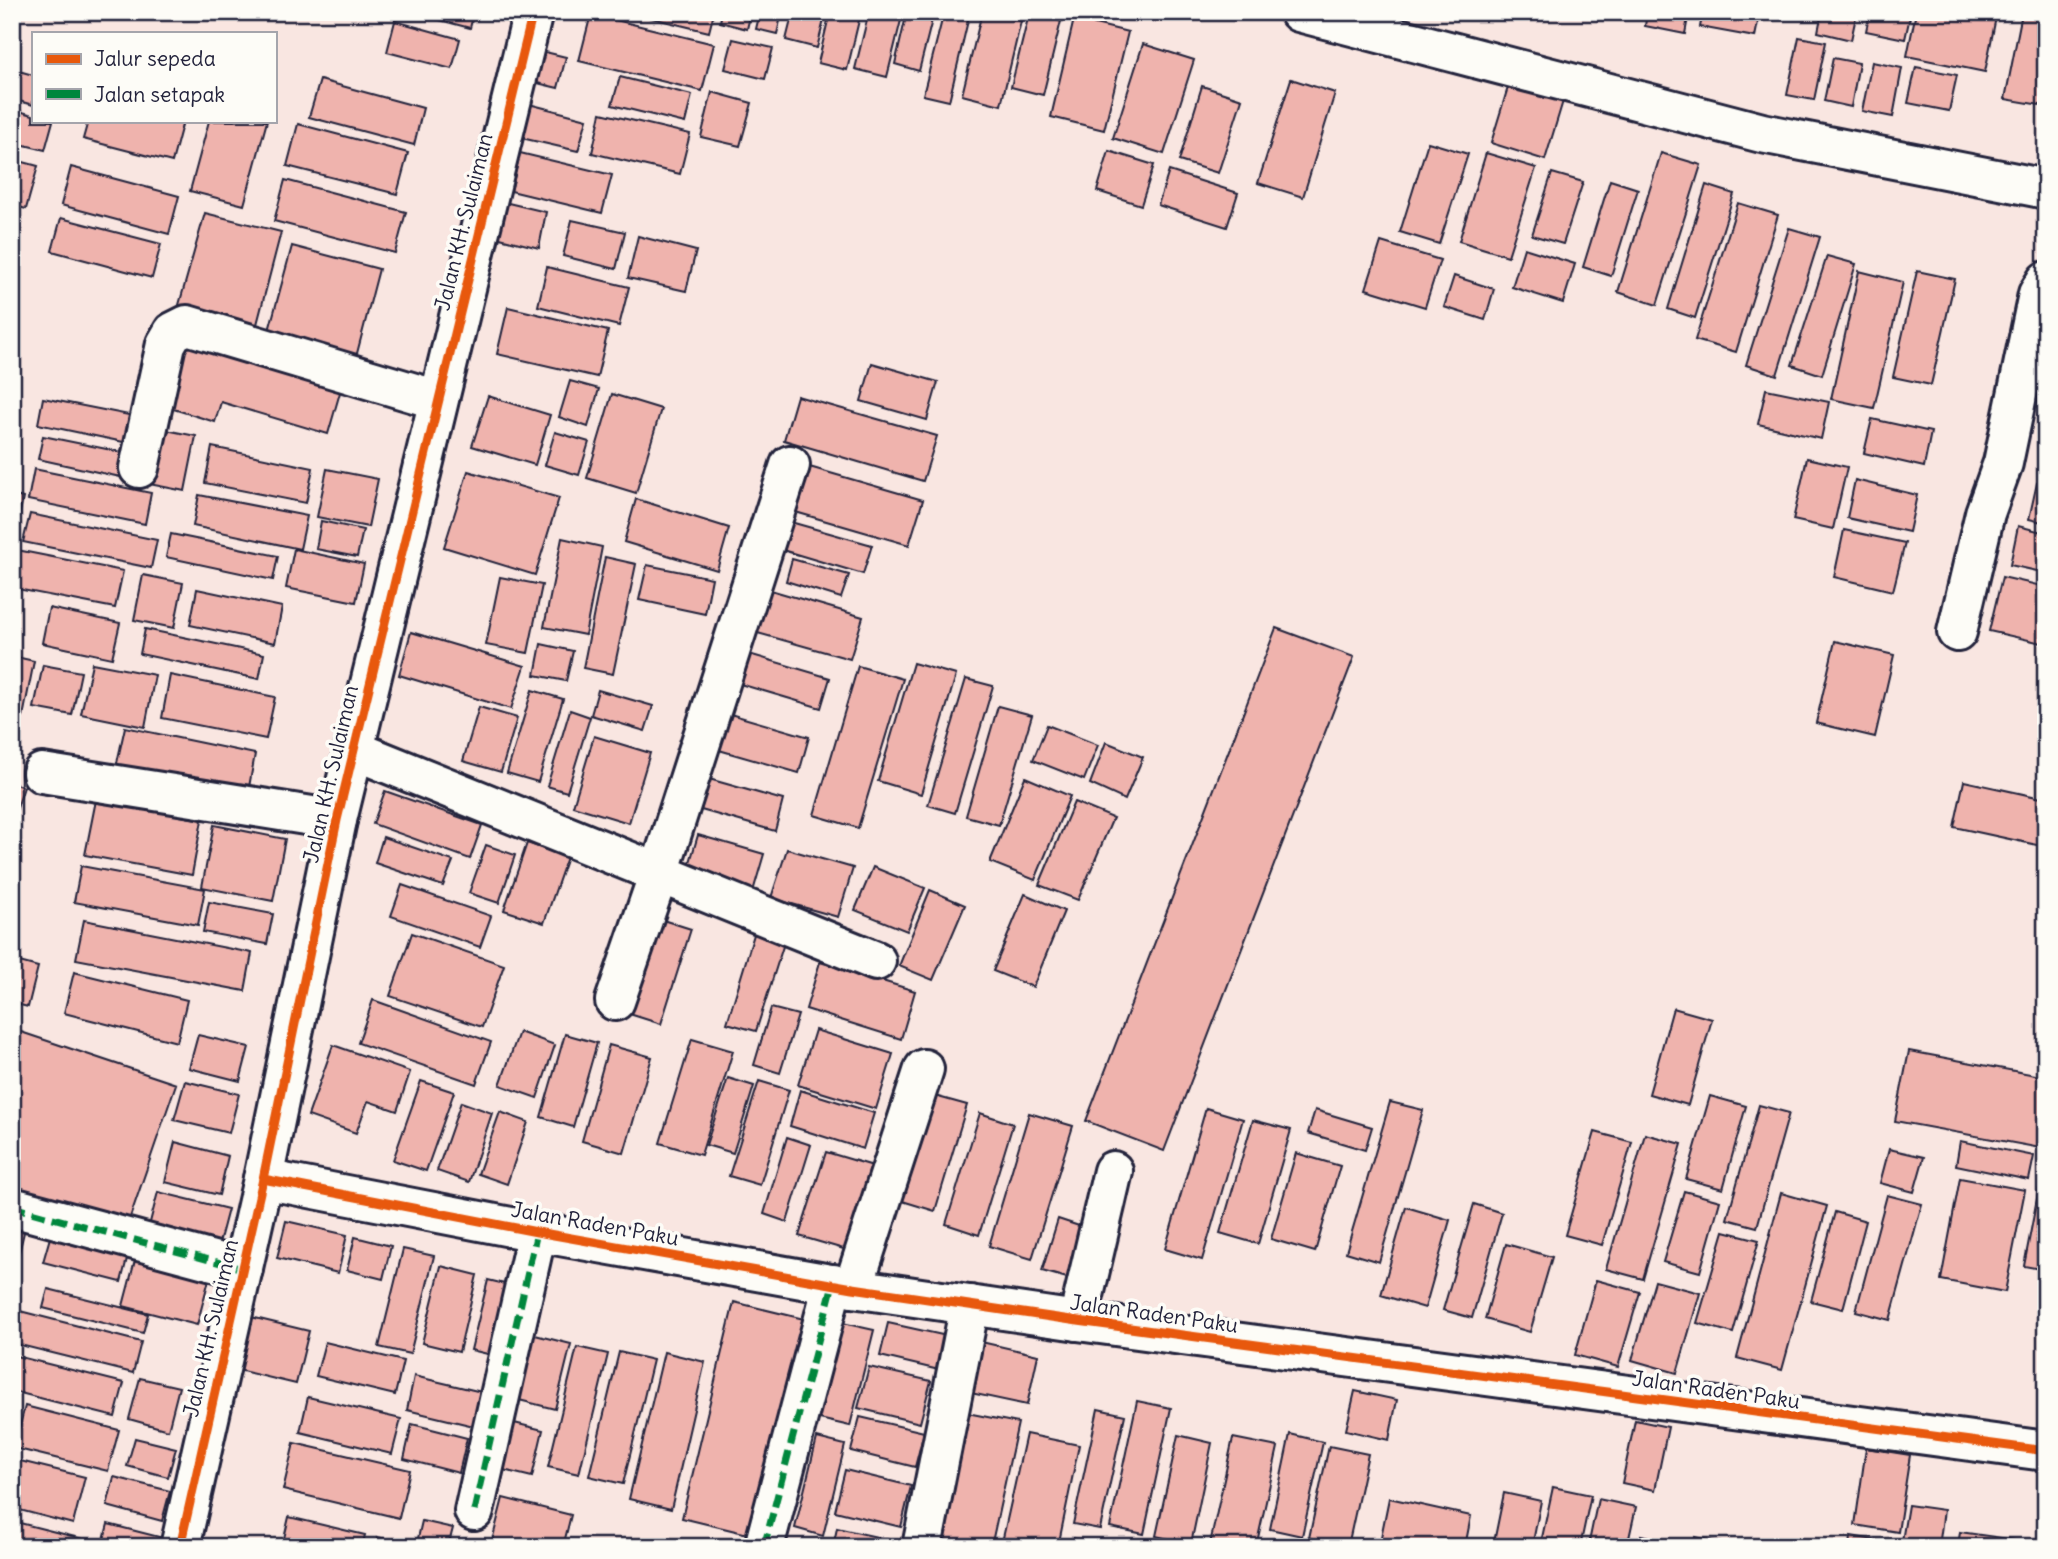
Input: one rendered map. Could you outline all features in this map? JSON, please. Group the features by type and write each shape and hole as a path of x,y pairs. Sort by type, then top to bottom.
{"street":[{"name":"Jalan KH. Sulaiman","path":"180,1547 263,1179 337,820 533,12"},
{"path":"1299,12 1762,133 2046,189"},
{"path":"1957,632 1985,513 2003,463 2038,294 2046,281"},
{"path":"139,468 166,344 173,332 187,325 438,400"},
{"path":"615,1001 790,465"},
{"path":"354,750 876,961"},
{"path":"42,772 337,820"},
{"path":"764,1547 843,1286 924,1069"},
{"path":"1078,1321 1113,1171"},
{"name":"Jalan Raden Paku","path":"263,1179 537,1232 970,1306 2046,1451"},
{"path":"12,1206 243,1269"},
{"path":"474,1511 537,1232"},
{"path":"922,1547 970,1306"}],"building":[{"path":"429,12 474,12 470,28 428,17"},
{"path":"627,12 714,12 709,32"},
{"path":"722,12 751,12 747,29 720,22"},
{"path":"760,12 782,12 777,34 756,29"},
{"path":"793,12 826,12 817,48 786,40"},
{"path":"830,12 861,12 847,70 818,63"},
{"path":"869,12 903,12 887,77 855,69"},
{"path":"907,12 934,12 919,71 895,64"},
{"path":"944,12 970,12 949,101 923,95"},
{"path":"982,12 1021,21 1001,105 962,95"},
{"path":"1647,12 1689,12 1685,34 1645,26"},
{"path":"1703,12 1760,12 1755,37 1700,27"},
{"path":"1822,12 1857,12 1851,40 1818,32"},
{"path":"1870,12 1911,12 1905,39 1866,31"},
{"path":"1916,12 1997,12 1985,72 1907,56"},
{"path":"2022,13 2046,18 2046,106 2005,99"},
{"path":"591,14 714,44 702,91 579,61"},
{"path":"1029,14 1061,21 1043,95 1011,87"},
{"path":"1074,19 1128,32 1104,130 1051,117"},
{"path":"395,21 460,39 452,69 387,52"},
{"path":"1799,37 1826,42 1814,100 1787,95"},
{"path":"733,39 773,48 765,79 725,69"},
{"path":"1143,44 1194,60 1164,154 1113,138"},
{"path":"537,50 566,57 558,88 529,81"},
{"path":"1833,58 1859,63 1851,107 1824,101"},
{"path":"1872,62 1902,68 1893,117 1862,111"},
{"path":"1916,67 1957,75 1949,111 1908,103"},
{"path":"12,69 32,75 32,105 12,99"},
{"path":"620,77 692,95 685,123 612,105"},
{"path":"1291,79 1335,93 1303,197 1258,183"},
{"path":"320,80 423,108 414,145 309,117"},
{"path":"1509,84 1563,101 1545,160 1491,143"},
{"path":"1202,86 1242,99 1218,173 1179,161"},
{"path":"712,92 752,103 740,146 701,137"},
{"path":"525,103 587,119 578,151 517,137"},
{"path":"12,109 32,115 32,122 53,122 45,150 12,142"},
{"path":"601,113 690,134 680,174 592,153"},
{"path":"88,122 183,122 172,162 83,139"},
{"path":"209,122 267,122 244,205 190,191"},
{"path":"298,124 408,153 397,194 287,166"},
{"path":"1428,142 1468,154 1439,244 1400,232"},
{"path":"1109,151 1154,165 1141,205 1097,191"},
{"path":"520,153 612,175 602,213 511,191"},
{"path":"1486,153 1536,168 1508,256 1459,241"},
{"path":"1661,153 1701,165 1657,305 1618,292"},
{"path":"12,159 38,166 26,209 12,205"},
{"path":"71,167 179,196 169,234 61,205"},
{"path":"1169,171 1238,193 1227,227 1158,205"},
{"path":"1552,173 1583,182 1563,244 1532,235"},
{"path":"285,180 406,212 395,253 274,221"},
{"path":"1610,180 1638,189 1611,276 1583,267"},
{"path":"1706,185 1734,194 1695,318 1668,309"},
{"path":"504,202 546,212 539,248 496,237"},
{"path":"1738,203 1778,215 1736,352 1695,340"},
{"path":"205,213 281,232 255,332 177,312"},
{"path":"61,218 161,244 152,278 52,251"},
{"path":"572,220 625,232 616,269 563,256"},
{"path":"1789,228 1820,237 1777,375 1746,365"},
{"path":"638,236 696,251 686,291 628,278"},
{"path":"1381,242 1440,260 1425,307 1366,289"},
{"path":"292,246 379,269 355,361 267,338"},
{"path":"1524,248 1575,264 1563,303 1512,287"},
{"path":"1827,256 1856,264 1822,375 1792,365"},
{"path":"547,267 629,287 619,326 538,306"},
{"path":"1859,271 1903,282 1874,408 1831,399"},
{"path":"1917,271 1955,279 1931,385 1893,377"},
{"path":"1454,276 1494,289 1485,320 1444,307"},
{"path":"508,307 608,331 597,377 497,354"},
{"path":"184,341 341,389 328,434 221,402 215,422 164,406"},
{"path":"872,363 938,382 927,420 861,401"},
{"path":"570,381 599,389 588,427 559,417"},
{"path":"1766,389 1829,402 1821,439 1758,424"},
{"path":"612,394 661,409 636,493 587,478"},
{"path":"488,396 550,415 535,465 472,446"},
{"path":"797,396 937,436 923,481 784,440"},
{"path":"43,398 139,417 133,444 38,424"},
{"path":"1872,419 1931,432 1924,467 1864,453"},
{"path":"156,428 196,436 185,491 144,483"},
{"path":"555,432 589,442 579,475 545,465"},
{"path":"43,436 131,454 125,478 38,459"},
{"path":"212,447 313,468 306,503 205,483"},
{"path":"1807,458 1847,467 1833,529 1793,520"},
{"path":"806,466 923,500 909,545 792,511"},
{"path":"34,469 151,493 145,524 28,500"},
{"path":"327,469 378,479 368,527 317,517"},
{"path":"468,471 559,498 535,575 444,547"},
{"path":"1855,480 1917,495 1909,532 1847,518"},
{"path":"2037,483 2046,485 2046,523 2029,519"},
{"path":"12,495 23,498 15,535 12,535"},
{"path":"199,495 307,516 300,549 193,526"},
{"path":"636,499 729,528 717,570 624,542"},
{"path":"30,514 157,540 151,568 23,542"},
{"path":"321,521 363,530 357,557 316,549"},
{"path":"787,521 872,545 863,574 779,549"},
{"path":"2018,526 2046,533 2046,573 2010,565"},
{"path":"1844,530 1905,543 1893,591 1834,577"},
{"path":"171,534 278,556 273,580 166,557"},
{"path":"562,538 602,547 585,635 544,627"},
{"path":"12,549 123,571 115,608 12,588"},
{"path":"294,549 364,564 356,602 286,588"},
{"path":"605,557 636,564 613,674 583,668"},
{"path":"792,559 849,575 841,598 786,581"},
{"path":"647,565 712,578 705,614 639,600"},
{"path":"143,575 183,583 174,628 134,620"},
{"path":"500,577 542,585 528,653 486,645"},
{"path":"2002,577 2046,587 2046,644 1989,631"},
{"path":"197,589 282,607 275,643 190,625"},
{"path":"767,589 863,617 850,659 754,632"},
{"path":"49,608 120,623 112,658 42,643"},
{"path":"1276,628 1354,657 1164,1151 1086,1121"},
{"path":"145,629 264,654 259,679 140,654"},
{"path":"411,632 525,666 511,709 399,675"},
{"path":"1835,641 1894,655 1875,737 1816,723"},
{"path":"541,644 573,651 566,681 535,675"},
{"path":"749,654 830,678 821,708 740,684"},
{"path":"12,656 34,661 23,717 12,715"},
{"path":"92,663 155,675 145,727 81,714"},
{"path":"913,663 956,675 921,794 878,781"},
{"path":"43,665 81,672 72,715 34,708"},
{"path":"858,666 903,679 858,828 814,815"},
{"path":"170,675 275,697 266,739 162,718"},
{"path":"966,679 993,686 955,813 928,805"},
{"path":"532,690 563,699 538,782 507,773"},
{"path":"598,690 653,706 645,731 591,715"},
{"path":"998,706 1032,715 999,825 966,816"},
{"path":"479,707 517,718 501,772 463,761"},
{"path":"570,710 590,717 567,792 547,786"},
{"path":"730,714 809,737 799,773 719,750"},
{"path":"1047,725 1098,745 1084,780 1033,760"},
{"path":"125,727 255,754 247,798 115,772"},
{"path":"594,736 650,753 629,823 573,806"},
{"path":"1106,742 1143,757 1125,800 1090,784"},
{"path":"1025,777 1070,796 1035,880 990,862"},
{"path":"709,779 783,800 775,831 701,810"},
{"path":"1964,781 2046,799 2046,847 1954,827"},
{"path":"12,783 24,787 12,823"},
{"path":"385,791 482,825 470,859 373,824"},
{"path":"96,800 202,820 192,875 85,855"},
{"path":"1074,802 1113,818 1078,900 1039,885"},
{"path":"214,825 285,839 273,901 202,887"},
{"path":"698,835 764,854 752,895 686,876"},
{"path":"383,837 453,861 443,886 375,863"},
{"path":"527,843 567,857 544,923 504,910"},
{"path":"486,845 515,855 499,903 469,893"},
{"path":"787,849 853,868 838,917 771,898"},
{"path":"81,866 205,889 198,925 74,902"},
{"path":"873,867 925,888 907,931 855,910"},
{"path":"402,885 491,916 480,947 391,916"},
{"path":"930,890 965,905 933,980 899,966"},
{"path":"1025,894 1064,911 1033,987 993,971"},
{"path":"209,902 273,914 267,944 203,932"},
{"path":"650,916 691,929 661,1024 620,1011"},
{"path":"84,920 252,953 245,991 76,959"},
{"path":"755,931 785,940 756,1031 727,1023"},
{"path":"412,933 504,965 482,1027 390,996"},
{"path":"12,960 38,967 28,1007 12,1003"},
{"path":"820,962 915,991 901,1039 806,1009"},
{"path":"74,972 187,1000 177,1042 64,1013"},
{"path":"373,1000 491,1042 476,1084 358,1043"},
{"path":"771,1008 798,1015 780,1073 754,1065"},
{"path":"1673,1008 1712,1019 1688,1105 1649,1094"},
{"path":"12,1029 176,1084 125,1232 12,1194"},
{"path":"815,1030 893,1054 876,1109 798,1085"},
{"path":"519,1032 555,1045 537,1098 500,1085"},
{"path":"565,1034 597,1043 573,1127 541,1117"},
{"path":"198,1035 249,1047 240,1081 189,1068"},
{"path":"692,1039 733,1051 701,1155 660,1143"},
{"path":"333,1045 410,1072 397,1111 368,1101 356,1133 308,1116"},
{"path":"609,1045 652,1057 624,1153 582,1141"},
{"path":"1909,1051 2046,1077 2046,1149 1895,1121"},
{"path":"728,1078 754,1086 733,1153 706,1145"},
{"path":"185,1081 239,1094 229,1133 174,1120"},
{"path":"421,1081 454,1092 426,1171 393,1160"},
{"path":"759,1081 789,1090 760,1185 729,1176"},
{"path":"800,1090 874,1113 863,1149 790,1126"},
{"path":"931,1095 967,1105 935,1211 899,1200"},
{"path":"1710,1096 1746,1106 1723,1189 1686,1179"},
{"path":"461,1102 492,1113 469,1182 437,1171"},
{"path":"1390,1102 1423,1110 1379,1262 1346,1252"},
{"path":"1759,1105 1789,1113 1757,1227 1727,1219"},
{"path":"1206,1108 1243,1119 1202,1260 1165,1249"},
{"path":"1315,1110 1372,1127 1365,1150 1308,1133"},
{"path":"500,1112 528,1122 507,1184 478,1174"},
{"path":"980,1113 1013,1124 979,1235 946,1224"},
{"path":"1029,1113 1073,1126 1032,1259 989,1246"},
{"path":"1253,1120 1291,1130 1258,1244 1220,1233"},
{"path":"1595,1132 1632,1142 1602,1245 1565,1235"},
{"path":"1645,1134 1682,1144 1643,1279 1606,1269"},
{"path":"787,1137 811,1145 787,1222 764,1214"},
{"path":"1960,1141 2034,1156 2029,1180 1956,1165"},
{"path":"175,1142 228,1156 219,1195 165,1182"},
{"path":"1889,1149 1924,1157 1914,1192 1880,1183"},
{"path":"826,1152 873,1166 847,1250 799,1236"},
{"path":"1296,1153 1340,1166 1315,1252 1271,1239"},
{"path":"2046,1162 2046,1270 2024,1266"},
{"path":"1960,1178 2025,1190 2005,1292 1941,1280"},
{"path":"1684,1191 1720,1201 1700,1272 1663,1262"},
{"path":"158,1192 228,1209 218,1247 148,1230"},
{"path":"1781,1193 1827,1206 1782,1370 1737,1358"},
{"path":"1887,1195 1922,1204 1890,1320 1856,1311"},
{"path":"1474,1204 1502,1213 1472,1318 1443,1310"},
{"path":"1406,1207 1450,1220 1425,1308 1381,1295"},
{"path":"1835,1212 1866,1221 1843,1309 1811,1301"},
{"path":"1058,1219 1082,1227 1067,1278 1042,1271"},
{"path":"12,1221 26,1224 16,1265 12,1264"},
{"path":"286,1221 347,1235 338,1273 277,1258"},
{"path":"53,1227 130,1247 121,1282 43,1262"},
{"path":"1724,1231 1759,1240 1733,1333 1697,1323"},
{"path":"355,1237 391,1246 383,1279 347,1270"},
{"path":"1506,1244 1552,1257 1530,1332 1485,1319"},
{"path":"138,1249 212,1268 197,1325 123,1306"},
{"path":"403,1249 434,1256 410,1354 379,1347"},
{"path":"441,1266 477,1275 459,1352 422,1343"},
{"path":"488,1280 513,1286 496,1356 471,1350"},
{"path":"1596,1280 1640,1292 1618,1367 1575,1355"},
{"path":"1655,1281 1700,1293 1677,1373 1632,1360"},
{"path":"48,1289 148,1314 143,1333 43,1308"},
{"path":"734,1302 804,1319 752,1535 682,1518"},
{"path":"12,1309 141,1342 133,1373 12,1343"},
{"path":"251,1317 309,1331 296,1384 238,1370"},
{"path":"838,1322 874,1330 850,1426 815,1418"},
{"path":"888,1323 947,1336 939,1370 880,1356"},
{"path":"531,1334 571,1344 555,1409 515,1399"},
{"path":"977,1341 1038,1355 1027,1405 966,1392"},
{"path":"325,1342 403,1361 395,1395 316,1376"},
{"path":"577,1347 608,1354 579,1474 548,1467"},
{"path":"619,1352 653,1360 623,1484 589,1476"},
{"path":"664,1352 705,1362 671,1509 629,1499"},
{"path":"12,1355 124,1383 115,1417 12,1391"},
{"path":"869,1367 931,1381 920,1423 858,1408"},
{"path":"414,1376 486,1393 478,1427 407,1410"},
{"path":"140,1378 179,1387 168,1430 129,1419"},
{"path":"1355,1391 1397,1400 1389,1440 1346,1430"},
{"path":"308,1397 401,1419 392,1454 300,1432"},
{"path":"1137,1401 1171,1408 1144,1534 1110,1527"},
{"path":"25,1406 119,1430 108,1471 14,1448"},
{"path":"1098,1409 1125,1415 1100,1529 1073,1524"},
{"path":"957,1411 1018,1423 991,1547 927,1547"},
{"path":"860,1417 924,1432 915,1467 851,1451"},
{"path":"1635,1420 1668,1427 1655,1490 1622,1483"},
{"path":"510,1422 543,1430 532,1477 499,1469"},
{"path":"412,1424 467,1438 459,1473 404,1459"},
{"path":"1026,1434 1079,1445 1058,1547 1001,1547"},
{"path":"1290,1434 1323,1442 1302,1536 1270,1529"},
{"path":"1178,1435 1212,1443 1191,1544 1156,1536"},
{"path":"135,1438 176,1448 168,1477 127,1466"},
{"path":"817,1438 845,1445 823,1536 795,1528"},
{"path":"1233,1438 1278,1447 1256,1547 1210,1544"},
{"path":"294,1443 410,1470 399,1518 283,1490"},
{"path":"1329,1446 1368,1454 1348,1546 1309,1538"},
{"path":"1866,1448 1910,1455 1898,1532 1855,1525"},
{"path":"12,1459 85,1477 73,1524 12,1508"},
{"path":"845,1470 911,1486 901,1527 835,1511"},
{"path":"114,1477 170,1491 162,1521 107,1506"},
{"path":"1553,1487 1591,1495 1580,1547 1540,1547"},
{"path":"1504,1493 1541,1501 1532,1547 1493,1547"},
{"path":"503,1498 571,1515 563,1547 515,1547 492,1541"},
{"path":"1389,1498 1471,1516 1465,1547 1379,1547"},
{"path":"1598,1499 1636,1507 1627,1547 1588,1547"},
{"path":"1908,1505 1944,1510 1939,1547 1901,1547"},
{"path":"289,1517 365,1535 362,1547 282,1547"},
{"path":"12,1521 87,1540 85,1547 12,1547"},
{"path":"422,1521 453,1528 448,1547 416,1547"},
{"path":"108,1524 159,1537 157,1547 102,1547"},
{"path":"837,1528 895,1541 893,1547 833,1547"},
{"path":"1960,1532 2030,1542 2029,1547 1958,1547"},
{"path":"1641,1535 1680,1544 1680,1547 1639,1547"},
{"path":"1851,1536 1899,1544 1899,1547 1850,1547"},
{"path":"378,1537 410,1545 410,1547 376,1547"},
{"path":"1695,1537 1735,1546 1735,1547 1693,1547"},
{"path":"1072,1538 1113,1547 1070,1547"}],"marked path":[{"path":"12,1207 243,1269"},
{"path":"474,1511 537,1232"},
{"path":"764,1547 833,1284"}],"cycle path":[{"path":"180,1547 263,1179 337,820 533,12"},
{"path":"263,1179 537,1232 853,1288 1078,1321 2046,1451"}]}
